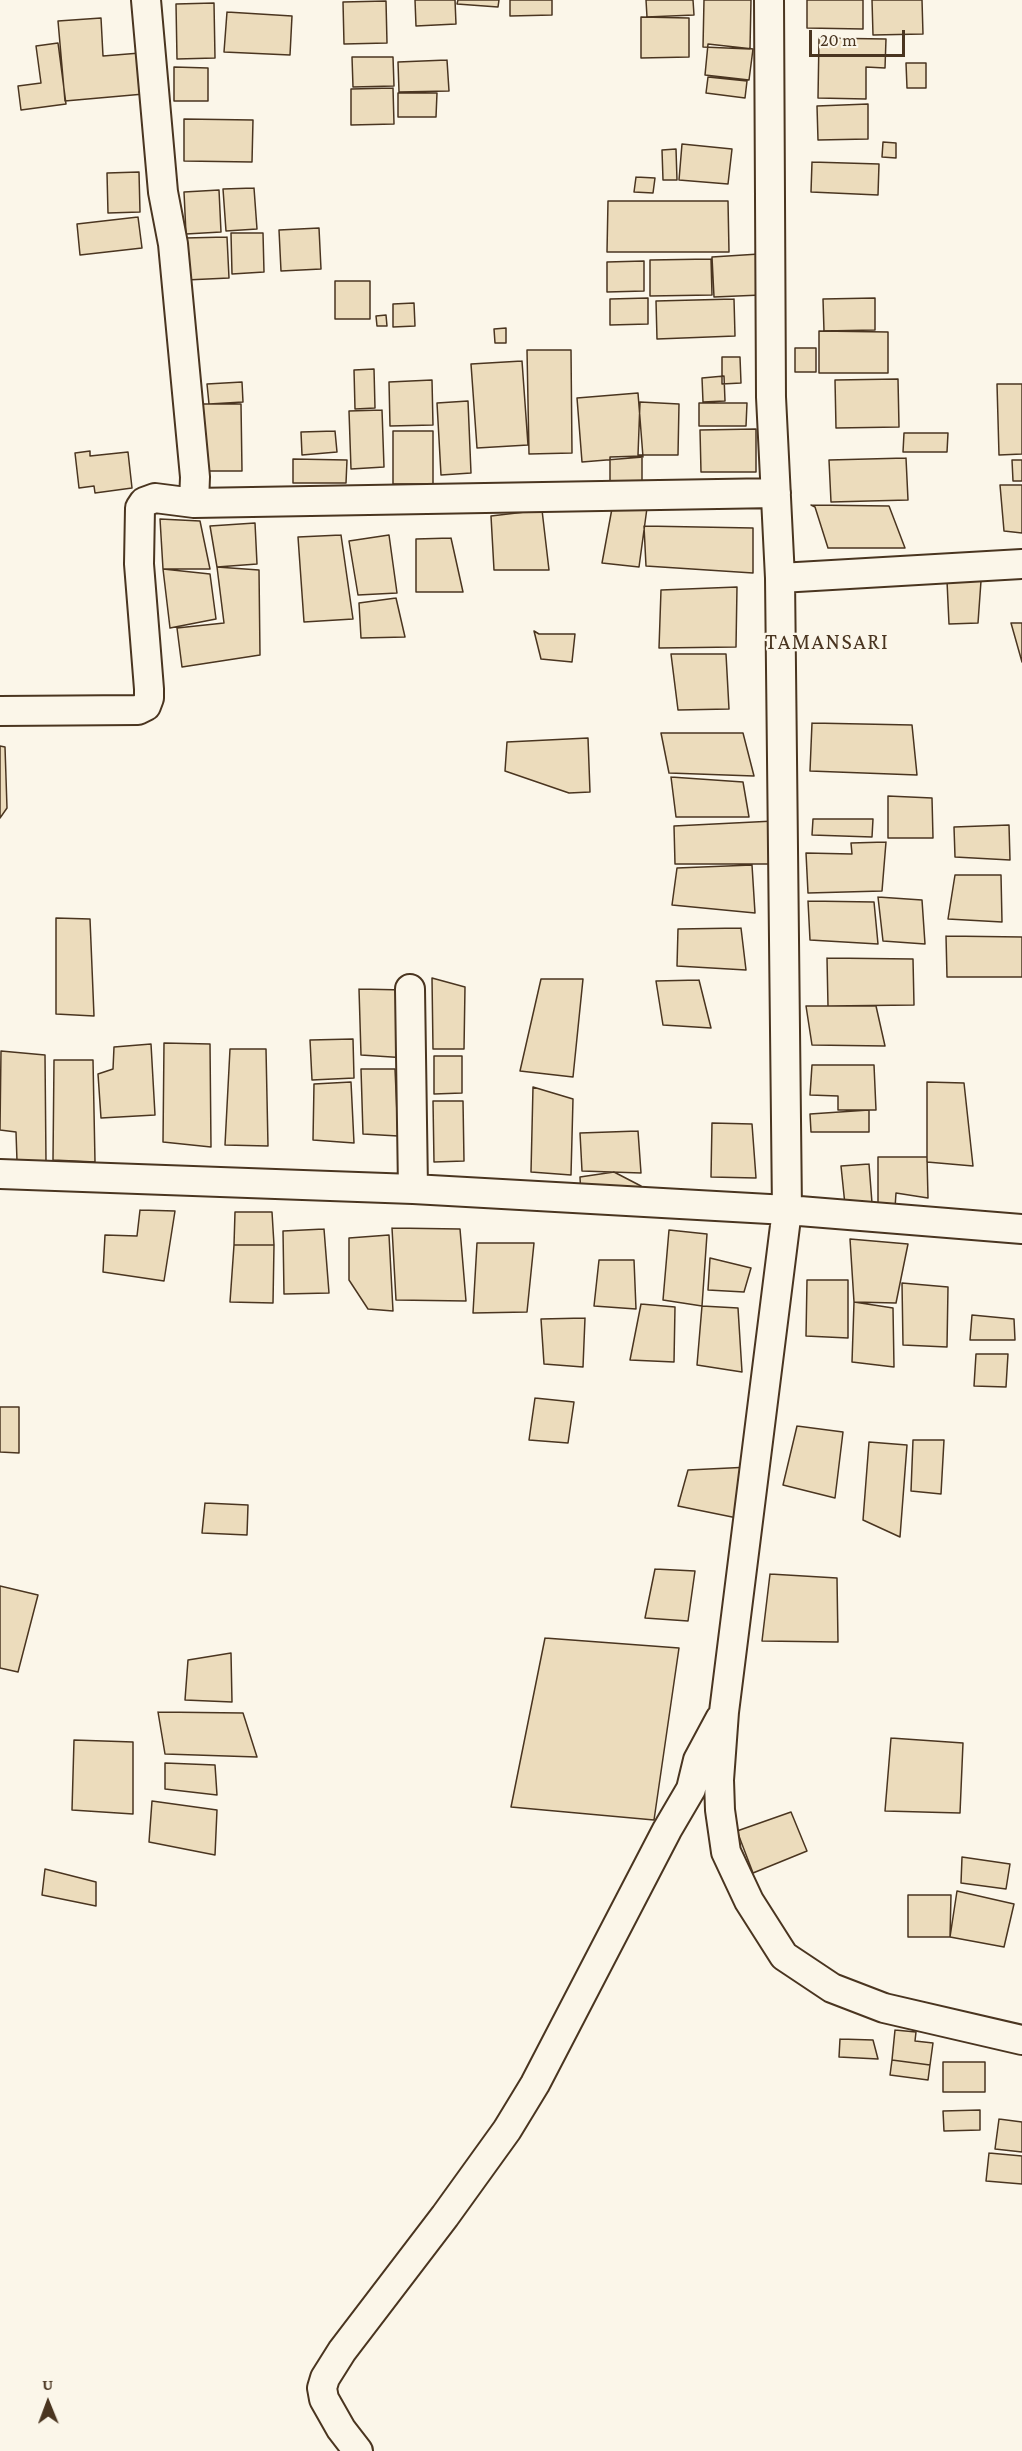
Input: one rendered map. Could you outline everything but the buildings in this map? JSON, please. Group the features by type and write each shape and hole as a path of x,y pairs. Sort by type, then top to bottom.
{"street":[{"path":"146,0 163,192 173,244 195,477 194,502"},
{"path":"769,0 771,397 780,578 787,1210 724,1712 719,1780 720,1810 726,1852 748,1901 784,1956 832,1988 884,2008 1022,2040"},
{"path":"0,711 138,710 146,706 149,689 139,564 140,508 144,502 155,498 194,502 776,493"},
{"path":"780,578 1022,564"},
{"path":"410,989 413,1190"},
{"path":"0,1174 413,1190 787,1210 1022,1228"},
{"path":"350,2440 324,2399 322,2388 325,2378 342,2351 446,2216 507,2130 535,2084 667,1830 691,1789 698,1760 724,1712"}],"district":[{"name":"TAMANSARI","path":"827,642"}]}
